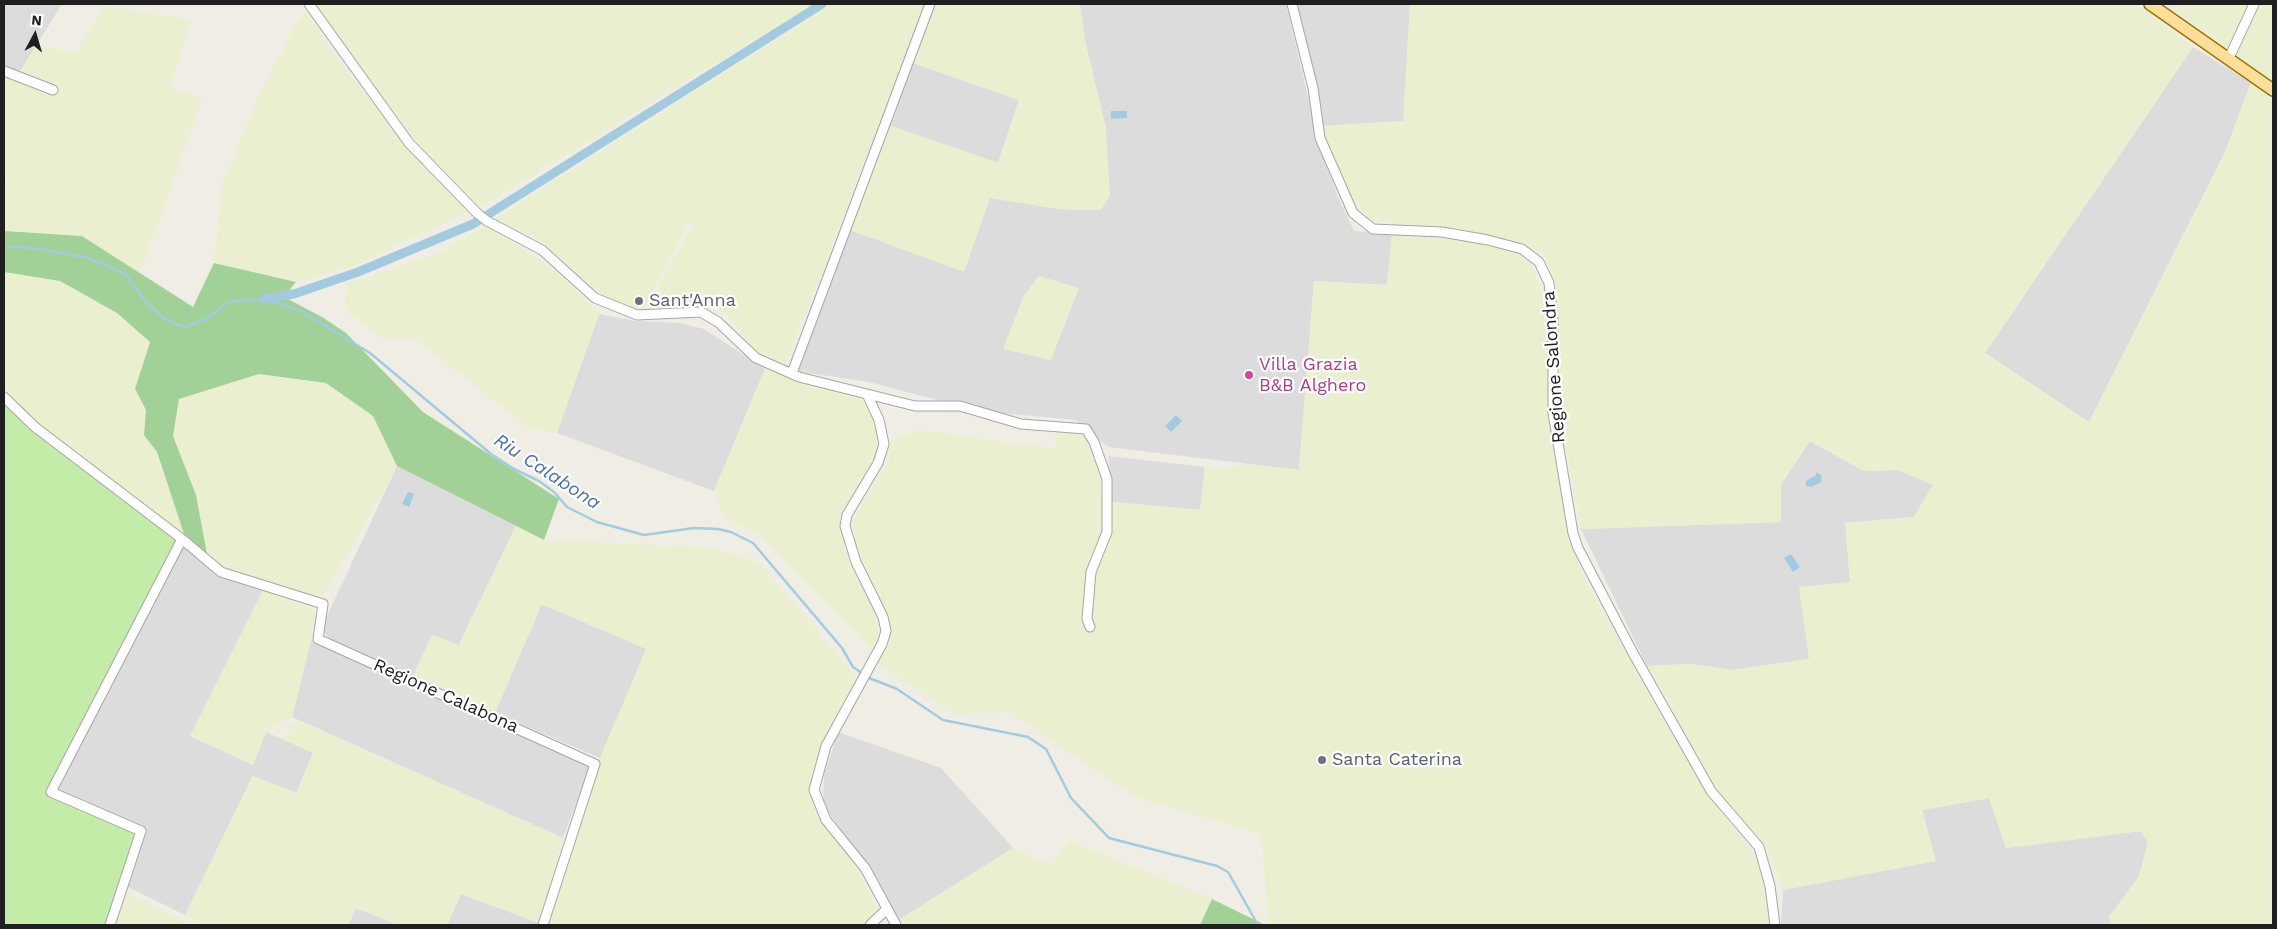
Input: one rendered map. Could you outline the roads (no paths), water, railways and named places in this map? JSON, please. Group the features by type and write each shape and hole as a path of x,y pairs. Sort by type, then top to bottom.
{"main road":[{"path":"2150,4 2273,90"}],"street":[{"path":"309,4 409,143 477,213 487,221 542,250 595,298 637,315 701,312 718,322 756,358 792,374 915,406 960,406 1021,424 1086,429 1094,442 1107,479 1107,532 1091,572 1087,619 1090,627"},
{"path":"792,374 930,4"},
{"name":"Regione Salondra","path":"1292,4 1312,88 1320,138 1353,213 1373,229 1442,232 1488,240 1522,250 1539,262 1549,284 1553,320 1553,413 1573,533 1578,548 1633,653 1711,791 1759,847 1770,886 1775,925"},
{"path":"2229,58 2254,4"},
{"path":"4,71 53,90"},
{"path":"867,394 879,420 884,444 878,463 847,515 845,526 856,562 884,617 886,631 877,653 826,746 814,790 826,820 865,868 896,925"},
{"path":"4,397 35,427 182,540 51,792 141,831 110,925"},
{"name":"Regione Calabona","path":"182,540 220,572 322,604 318,638 595,764 543,925"},
{"path":"870,925 887,909"}],"water":[{"path":"1111,111 1127,111 1127,118 1111,119"},
{"path":"1176,415 1182,421 1171,432 1165,426"},
{"path":"1817,472 1822,476 1821,482 1811,487 1806,486 1806,481 1815,476"},
{"path":"408,492 414,494 409,507 402,504"},
{"path":"1791,554 1800,567 1793,572 1784,558"}],"waterway":[{"path":"264,299 294,294 358,272 473,224 822,4"},
{"name":"Riu Calabona","path":"4,246 41,249 88,258 126,274 145,301 166,320 185,327 206,319 228,302 264,299 301,311 370,353 491,454 514,469 539,481 554,492 567,507 597,522 644,535 694,528 718,529 731,532 753,543 842,648 853,667 869,678 897,689 943,720 1028,737 1046,749 1071,798 1109,838 1217,866 1228,872 1258,925"}],"place":[{"name":"Sant'Anna","path":"639,301"},
{"name":"Villa Grazia B&B Alghero","path":"1249,375"},
{"name":"Santa Caterina","path":"1322,760"}]}
